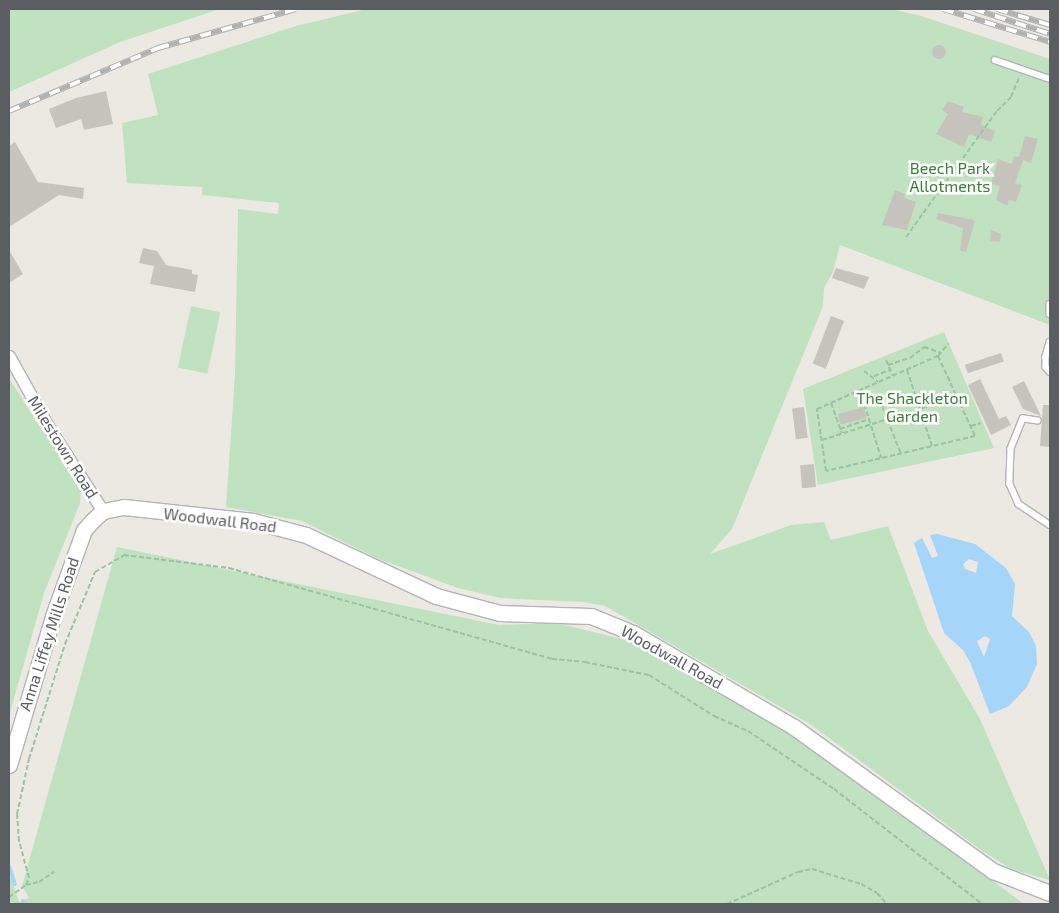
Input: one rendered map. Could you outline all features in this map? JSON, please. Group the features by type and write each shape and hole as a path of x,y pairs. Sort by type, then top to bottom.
{"main road":[{"name":"Woodwall Road","path":"103,511 124,508 278,526 306,535 436,596 500,613 591,616 633,633 794,727 993,871 1050,893"},
{"name":"Anna Liffey Mills Road","path":"9,765 53,616 75,553 84,530 103,511"}],"street":[{"name":"Milestown Road","path":"9,356 49,428 103,511"}],"lane":[{"path":"995,60 1050,79"},
{"path":"1050,304 1050,314"},
{"path":"1050,342 1046,367 1050,372"},
{"path":"1038,420 1023,419 1011,449 1010,484 1019,504 1050,525"}],"path":[{"path":"906,237 997,111 1011,97 1023,69"},
{"path":"938,356 975,436 826,471 817,409 938,356 948,344"},
{"path":"888,364 914,357 924,347 940,353"},
{"path":"886,360 893,376"},
{"path":"874,376 890,370"},
{"path":"907,370 932,446"},
{"path":"864,371 874,376 878,382"},
{"path":"860,390 881,458"},
{"path":"822,440 957,397"},
{"path":"831,402 842,434"},
{"path":"882,406 901,454"},
{"path":"840,429 869,419"},
{"path":"971,426 981,423"},
{"path":"26,885 28,872 19,841 17,814 29,759 65,644 95,572 124,555 229,568 544,657 649,675 714,716 748,731 834,789 982,904"},
{"path":"726,904 798,872 812,869 861,884 877,893 886,904"},
{"path":"9,896 26,885 40,882 54,872"}],"green space":[{"path":"10,9 220,9 120,42 9,92"},
{"name":"Beech Park Allotments","path":"367,9 891,9 921,16 1050,59 1050,325 840,245 833,272 824,288 823,306 732,529 710,554 791,525 824,522 831,540 888,526 928,631 980,719 1050,880 1011,869 981,850 810,724 605,606 584,602 500,598 458,588 376,558 302,521 226,507 235,375 238,209 278,214 279,203 202,195 202,187 127,183 122,123 158,115 148,74 296,26"},
{"path":"191,306 220,312 207,374 178,368"},
{"name":"The Shackleton Garden","path":"944,332 994,448 818,485 803,389"},
{"path":"9,378 81,492 80,503 44,593 9,716"},
{"path":"117,547 499,625 556,623 635,642 809,744 1024,904 9,904 9,873 19,902 29,898 22,886"}],"water":[{"path":"937,534 975,544 1006,568 1015,584 1012,616 1029,632 1036,646 1037,664 1027,687 1009,706 990,714 970,662 963,650 944,633 914,543 922,538 932,558 938,556 930,535","holes":["969,559 978,562 976,573 965,569 963,564","985,636 990,639 984,657 977,641"]}],"building":[{"path":"939,45 944,47 946,52 944,57 939,59 934,57 932,52 934,47"},
{"path":"106,91 113,124 84,130 81,119 56,128 49,109 76,98"},
{"path":"948,101 964,107 962,112 983,117 981,125 995,131 991,142 969,134 964,147 936,134 948,114 942,110"},
{"path":"1025,136 1038,139 1031,163 1023,160 1015,183 1022,185 1016,202 1009,200 1007,206 996,200 1000,186 991,184 998,159 1012,164 1014,156 1019,157"},
{"path":"15,142 38,182 84,188 83,199 59,195 9,227 9,146"},
{"path":"895,190 905,194 904,198 916,202 907,230 882,225"},
{"path":"938,213 975,220 966,252 960,251 963,228 936,219"},
{"path":"991,230 1001,234 1000,242 990,241"},
{"path":"143,248 157,251 166,265 192,270 192,274 198,275 195,292 150,284 154,266 139,263"},
{"path":"9,250 23,274 9,283"},
{"path":"836,268 869,277 864,289 832,278"},
{"path":"831,316 844,321 826,369 813,364"},
{"path":"1001,353 1004,362 968,373 965,365"},
{"path":"980,379 999,419 1006,416 1011,425 991,435 968,385"},
{"path":"1024,381 1041,416 1023,409 1012,387"},
{"path":"1043,405 1050,405 1050,447 1040,446"},
{"path":"804,407 808,438 796,439 792,408"},
{"path":"864,407 867,418 841,425 838,414"},
{"path":"814,464 816,487 802,488 800,465"}],"waterway":[{"path":"9,866 15,884"}],"railway":[{"path":"9,111 158,48 296,9"},
{"path":"943,9 1050,42"},
{"path":"974,9 1050,34"},
{"path":"997,9 1050,25"}]}
